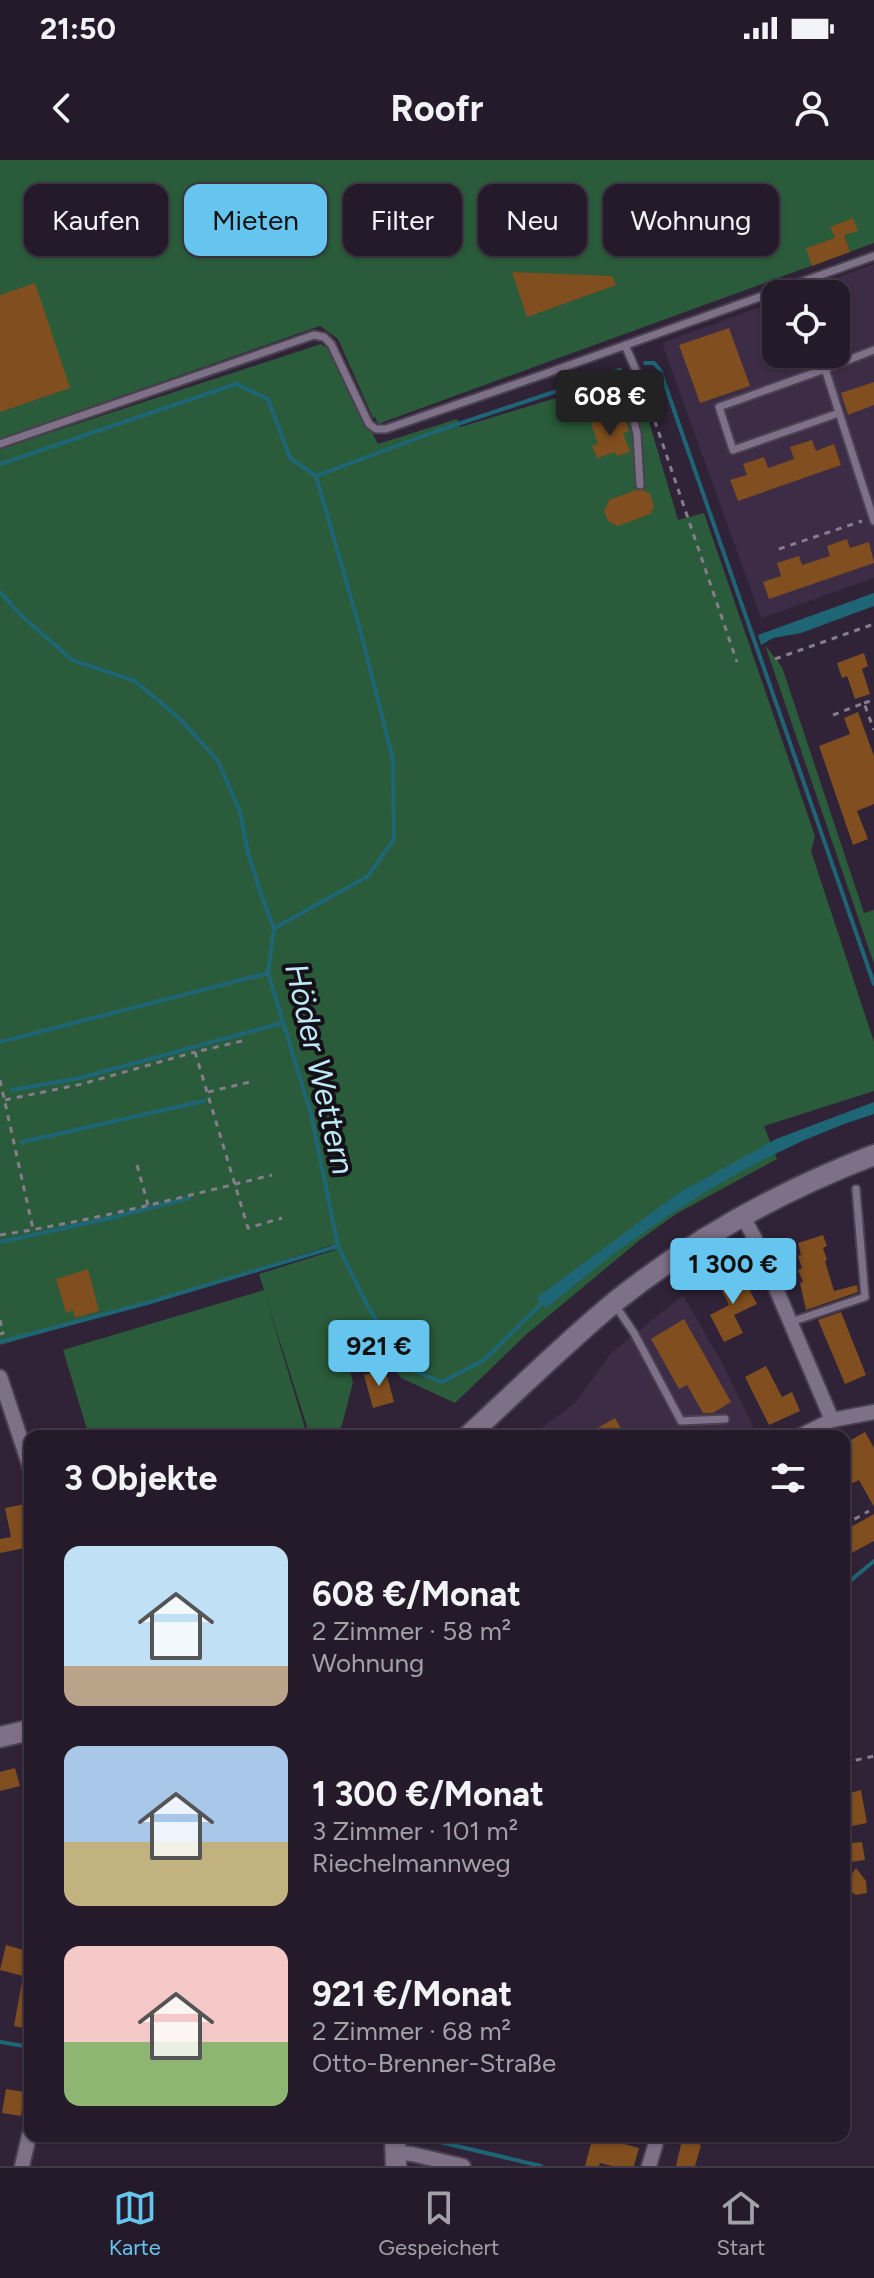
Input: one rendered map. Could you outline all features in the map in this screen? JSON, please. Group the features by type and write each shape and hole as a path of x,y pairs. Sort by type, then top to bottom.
{"main road":[{"path":"475,1430 614,1304 670,1261 742,1215 795,1188 874,1155"},
{"path":"0,1737 24,1731"}],"street":[{"path":"742,1215 832,1420"},
{"path":"0,1377 24,1449"},
{"path":"812,1430 832,1420 874,1412"},
{"path":"22,2166 28,2142"},
{"path":"649,2166 656,2142"},
{"path":"395,2152 463,2166"}],"lane":[{"path":"0,444 307,336 328,340 335,349 366,420 372,427 381,429 874,256"},
{"path":"625,345 643,387 630,405 637,434 640,485"},
{"path":"839,413 733,450 719,407 874,350"},
{"path":"825,369 874,519"},
{"path":"791,1322 865,1297 856,1189"},
{"path":"614,1304 634,1333 681,1421 725,1419"}],"path":[{"path":"643,387 737,662"},
{"path":"779,549 874,519"},
{"path":"775,659 874,624"},
{"path":"833,715 874,700"},
{"path":"864,703 874,730"},
{"path":"5,1100 82,1084 242,1041"},
{"path":"195,1052 248,1228 282,1218"},
{"path":"208,1092 250,1082"},
{"path":"0,1084 33,1230"},
{"path":"137,1165 148,1205"},
{"path":"0,1235 148,1205 272,1175"},
{"path":"0,1320 3,1333 0,1334"},
{"path":"850,1522 869,1511"},
{"path":"850,1762 874,1756"}],"shaded area":[{"path":"874,264 874,578 761,618 662,343 762,306 762,368 850,368 850,280 831,280"},
{"path":"683,1295 755,1430 539,1430 576,1402 610,1354"}],"green space":[{"path":"0,160 874,160 874,243 773,280 762,280 762,284 378,424 338,339 320,326 0,439"},
{"path":"321,344 330,350 378,444 457,419 460,427 623,378 642,398 678,520 704,513 815,836 811,851 874,1042 874,1091 764,1126 777,1159 676,1214 641,1239 528,1333 455,1403 401,1378 368,1327 342,1340 353,1382 342,1425 339,1430 308,1430 266,1298 306,1430 87,1430 63,1350 264,1290 259,1274 335,1250 332,1245 145,1304 0,1345 0,449"},
{"path":"765,645 782,667 864,913 874,910 874,964"}],"water":[{"path":"874,593 874,606 801,633 773,638 761,645 758,635"},
{"path":"874,1102 874,1114 777,1153 686,1204 618,1251 546,1308 536,1298 680,1192 776,1139"}],"building":[{"path":"853,218 858,231 844,235 850,252 812,266 806,248 835,238 830,227"},
{"path":"512,272 612,276 616,285 527,317"},
{"path":"35,283 70,388 0,412 0,295"},
{"path":"729,328 750,386 700,403 679,345"},
{"path":"874,382 874,405 848,415 841,393"},
{"path":"603,419 605,425 625,419 629,431 623,433 630,452 617,456 615,452 597,458 592,446 598,444 591,423"},
{"path":"812,440 816,451 834,444 841,465 738,501 730,480 747,475 743,464 764,457 768,468 794,459 790,447"},
{"path":"636,490 650,494 654,506 650,514 618,526 608,521 604,511 609,500"},
{"path":"847,539 850,548 869,542 874,563 769,599 763,582 781,576 777,563 799,556 802,565 830,556 827,546"},
{"path":"864,653 868,666 862,669 870,694 855,699 847,676 842,678 837,663"},
{"path":"858,712 874,756 874,804 857,811 868,839 853,845 819,746 850,734 844,718"},
{"path":"823,1235 827,1246 823,1248 825,1261 834,1291 857,1285 858,1292 806,1310 800,1283 803,1282 798,1270 802,1268 798,1243"},
{"path":"88,1269 99,1311 75,1318 73,1310 66,1313 56,1279"},
{"path":"740,1272 757,1304 734,1315 743,1333 724,1342 710,1315 729,1305 718,1283"},
{"path":"841,1312 866,1375 845,1384 818,1320"},
{"path":"684,1319 731,1402 713,1413 703,1413 687,1385 679,1389 651,1339"},
{"path":"766,1366 782,1397 792,1392 800,1411 769,1425 745,1377"},
{"path":"385,1369 394,1402 373,1408 364,1375"},
{"path":"615,1418 622,1430 594,1430"},
{"path":"865,1432 874,1448 874,1507 859,1480 850,1484 850,1441"},
{"path":"24,1504 24,1548 0,1553 0,1539 11,1537 5,1508"},
{"path":"874,1514 874,1541 850,1554 850,1528"},
{"path":"15,1768 20,1786 0,1791 0,1772"},
{"path":"861,1790 867,1823 852,1826 850,1793"},
{"path":"862,1842 865,1860 850,1862 850,1843"},
{"path":"856,1868 866,1881 867,1893 856,1895 850,1891 850,1877"},
{"path":"6,1945 24,1950 24,2028 14,2026 23,1976 0,1970"},
{"path":"6,2089 24,2092 21,2116 2,2113"},
{"path":"591,2142 617,2142 639,2148 634,2166 600,2163 599,2166 585,2166"},
{"path":"682,2142 701,2145 695,2166 676,2166"}],"waterway":[{"path":"645,363 654,363 660,370 874,984"},
{"path":"0,464 236,384 268,399 290,458 316,476 434,432 620,370"},
{"path":"275,928 368,876 394,839 393,759 316,476"},
{"name":"Höder Wettern","path":"0,592 72,660 135,681 180,719 218,761 240,812 248,853 274,928 268,973 311,1114 338,1246 367,1305 406,1368 442,1382 484,1360 545,1300"},
{"path":"0,1042 268,973"},
{"path":"12,1090 80,1078 282,1023"},
{"path":"22,1142 204,1101"},
{"path":"0,1242 189,1198"},
{"path":"0,1342 147,1303 338,1246"},
{"path":"850,1581 874,1561"},
{"path":"0,2042 24,2046"},
{"path":"440,2142 541,2166"}]}
